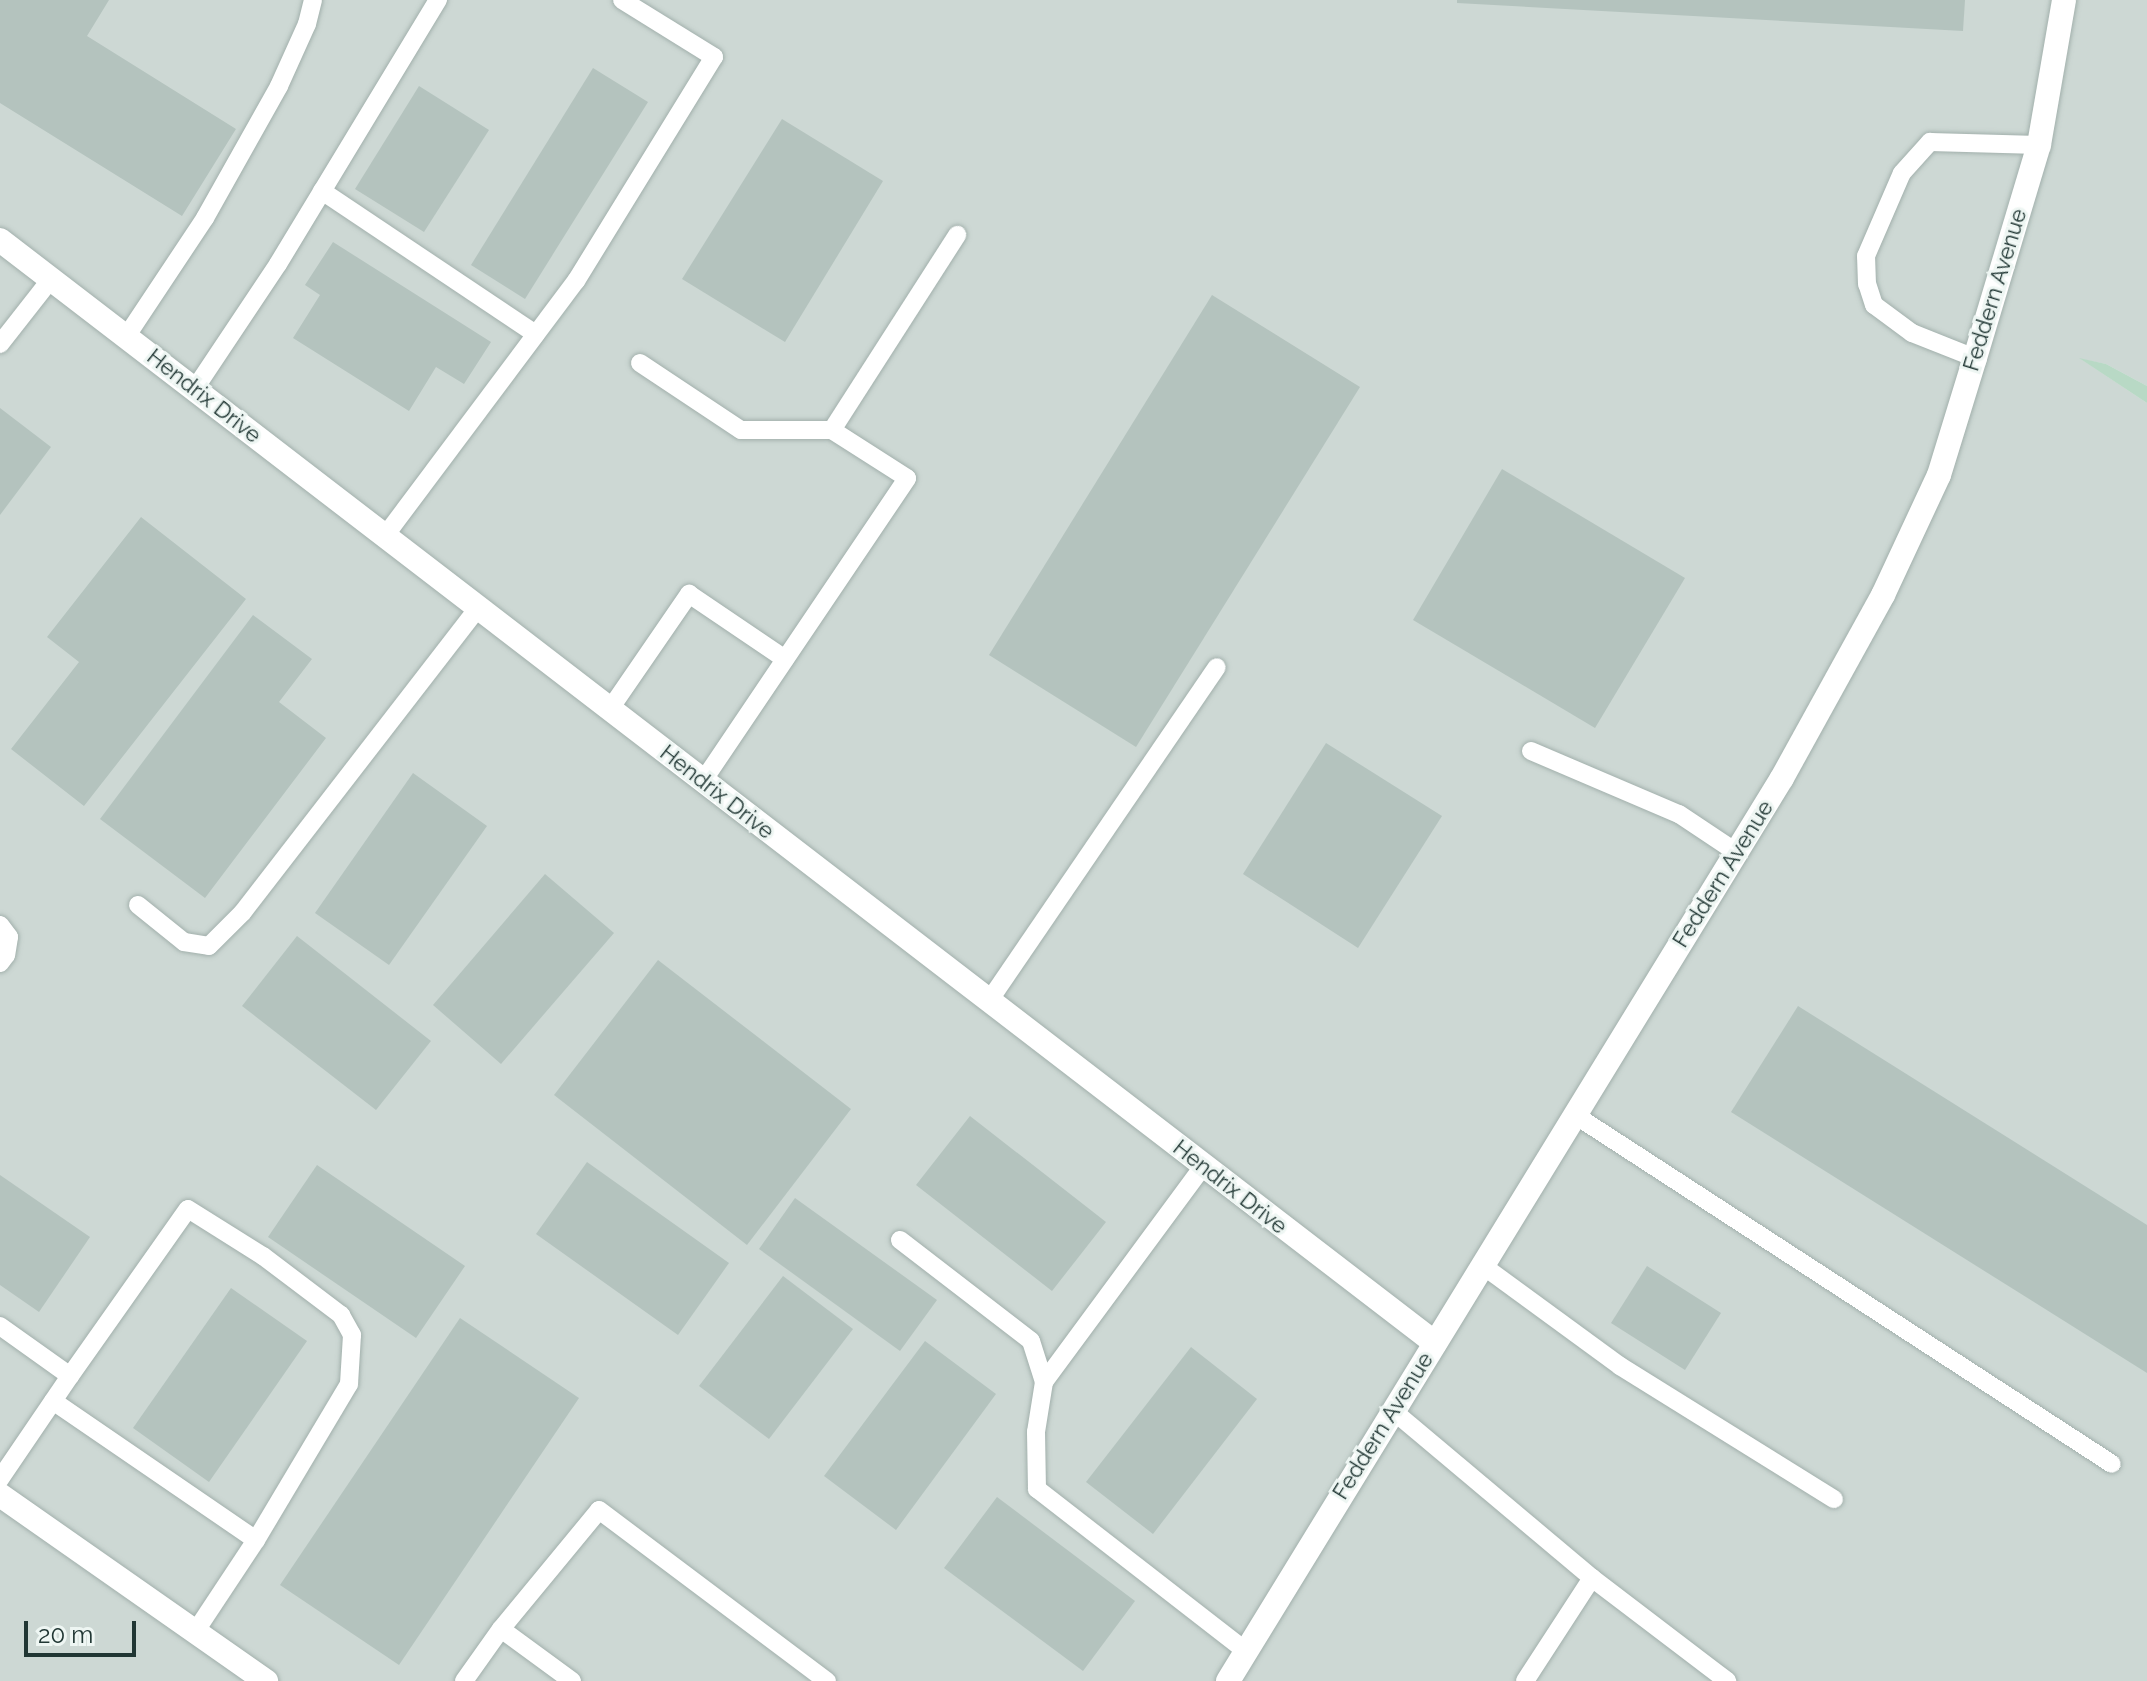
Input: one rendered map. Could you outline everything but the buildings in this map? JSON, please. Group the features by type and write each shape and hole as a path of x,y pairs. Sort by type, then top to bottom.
{"street":[{"name":"Feddern Avenue","path":"1228,1681 1782,778 1883,595 1939,475 1975,358 2039,145 2064,0"},
{"name":"Hendrix Drive","path":"0,240 1435,1343"},
{"path":"0,1495 266,1681"}],"lane":[{"path":"126,337 205,218 279,86 307,24 313,0"},
{"path":"194,390 322,191 438,0"},
{"path":"385,536 576,281 714,57 622,0"},
{"path":"1975,358 1912,333 1874,305 1867,284 1866,256 1902,173 1930,142 2039,145"},
{"path":"322,191 536,334"},
{"path":"832,430 957,235"},
{"path":"0,344 51,279"},
{"path":"640,363 741,430 832,430 907,478 703,781"},
{"path":"610,709 689,594 785,659"},
{"path":"138,905 184,942 209,946 243,912 478,608"},
{"path":"989,1001 1217,667"},
{"path":"1531,751 1679,814 1736,852"},
{"path":"0,925 9,937 6,955 0,963"},
{"path":"1575,1115 2112,1464"},
{"path":"1044,1382 1203,1166"},
{"path":"0,1479 188,1209 263,1256 341,1315 352,1335 349,1384 256,1540 195,1632"},
{"path":"900,1240 1031,1341 1044,1382 1036,1432 1037,1489 1246,1651"},
{"path":"1482,1265 1620,1366 1834,1499"},
{"path":"0,1326 70,1376"},
{"path":"53,1401 256,1540"},
{"path":"1392,1410 1592,1578 1727,1681"},
{"path":"464,1681 501,1629 599,1510 827,1681"},
{"path":"1525,1681 1592,1578"},
{"path":"501,1629 572,1681"}],"shaded area":[{"path":"0,0 2147,0 2147,386 2106,364 2081,359 2147,403 2147,1681 0,1681"}],"green space":[{"path":"2079,358 2106,364 2147,386 2147,403"}]}
